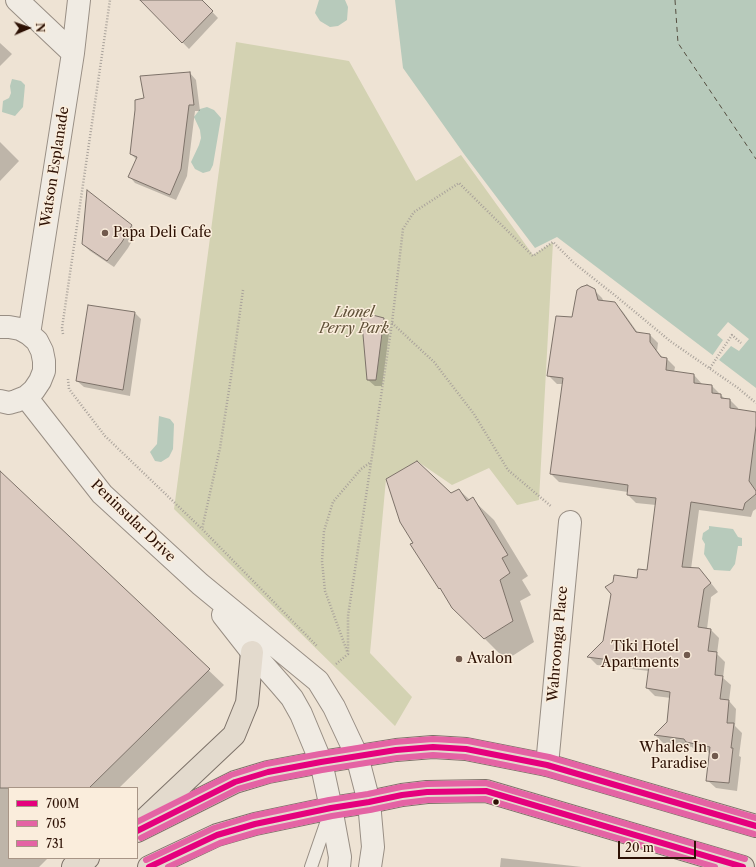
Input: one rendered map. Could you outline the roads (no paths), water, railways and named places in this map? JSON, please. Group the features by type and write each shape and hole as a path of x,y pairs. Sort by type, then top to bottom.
{"highway":[{"path":"138,826 234,735 247,704 252,652"},
{"path":"138,830 235,782 268,772 396,750 433,747 466,749 547,765 756,826"},
{"path":"149,867 217,836 255,824 402,795 427,792 486,791 743,867"},
{"path":"73,867 86,859"}],"street":[{"path":"17,0 73,53"},
{"name":"Watson Esplanade","path":"29,334 73,53 79,0"},
{"path":"0,327 20,329 29,334 37,341 42,351 44,361 44,371 40,382 34,390 9,404"},
{"name":"Peninsular Drive","path":"9,404 102,494 200,584 318,681 334,707 358,756 369,802 373,847 370,867"},
{"name":"Wahroonga Place","path":"547,765 570,522"},
{"name":"Peninsular Drive","path":"200,584 252,652 292,698 301,714 321,762 340,857 339,867"}],"lane":[{"path":"311,867 331,808"}],"place":[{"name":"Papa Deli Cafe","path":"105,233"},
{"name":"Tiki Hotel Apartments","path":"687,655"},
{"name":"Avalon","path":"459,659"},
{"name":"Whales In Paradise","path":"715,756"}],"park label":[{"name":"Lionel Perry Park","path":"354,322"}]}
